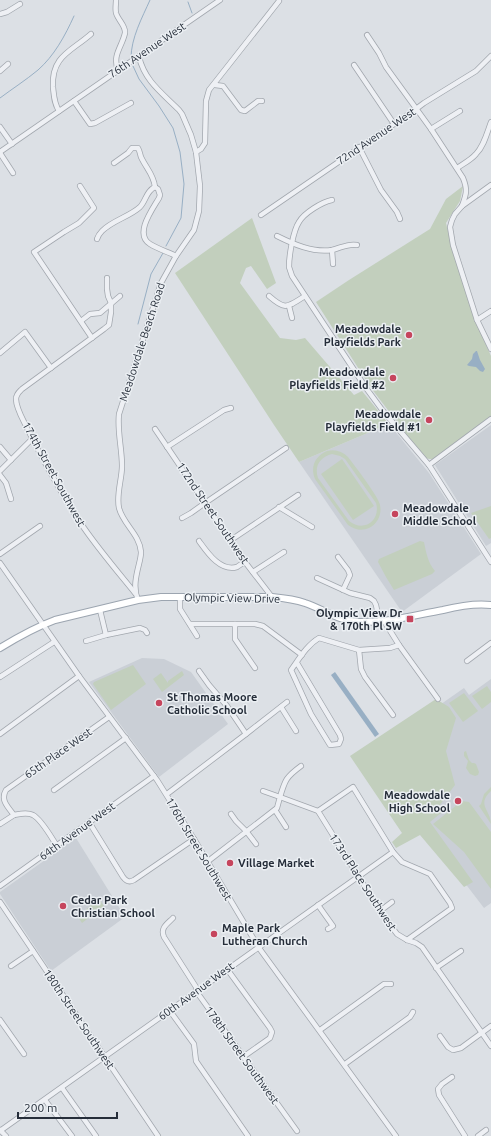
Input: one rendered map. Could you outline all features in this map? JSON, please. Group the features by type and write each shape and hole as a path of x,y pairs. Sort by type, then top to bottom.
{"main road":[{"name":"Olympic View Drive","path":"0,648 13,640 55,620 138,600 161,597 272,597 289,599 304,602 346,620 358,622 384,621 460,606 476,604 491,605"}],"street":[{"path":"116,0 116,13 124,26 125,32 117,54 116,64 118,70"},
{"name":"76th Avenue West","path":"0,152 220,0"},
{"path":"196,152 201,149 205,143 206,101 209,90 215,85 279,1"},
{"path":"0,14 7,12 20,4"},
{"path":"59,111 54,101 53,79 56,68 63,56 91,34"},
{"path":"367,35 386,67 431,129 463,178 466,186 466,193 462,206"},
{"name":"72nd Avenue West","path":"261,215 424,103 476,71 491,56"},
{"name":"Meadowdale Beach Road","path":"138,600 135,593 136,576 141,552 137,539 123,519 118,502 122,465 118,434 118,419 123,397 161,283 176,256 194,230 199,211 200,186 196,152 182,114 147,77 139,57"},
{"path":"0,71 8,64"},
{"path":"354,65 394,124"},
{"path":"215,85 223,86 241,110 245,111 258,101 262,101"},
{"path":"74,101 90,124 95,123 131,103"},
{"path":"431,129 460,111"},
{"path":"457,168 480,150 491,122"},
{"path":"0,127 12,144"},
{"path":"359,147 381,190 397,212 400,219"},
{"path":"114,163 128,153 132,148 138,148 140,151 141,158 152,175 155,187 158,189 160,195 144,226 143,234 149,243 176,256"},
{"path":"0,152 13,173"},
{"path":"491,185 462,206 455,214 450,227 452,245 477,320 491,349"},
{"path":"80,186 94,208 79,222 34,252 92,338"},
{"path":"97,239 101,231 141,206 150,190 155,187"},
{"path":"332,200 326,201 304,216 297,226 292,243 289,269 292,276 366,388 383,411 429,465 491,562"},
{"path":"277,236 292,243 318,250 332,250 351,244 357,245"},
{"path":"332,250 333,264"},
{"path":"0,353 25,332 51,368 109,324 111,303 108,296 107,278"},
{"path":"81,321 90,314 100,312 120,296"},
{"path":"270,296 279,304 289,306 305,296"},
{"path":"289,306 292,318"},
{"path":"477,320 491,311"},
{"name":"174th Street Southwest","path":"51,368 17,394 16,400 18,409 59,488 76,516 85,530 135,593"},
{"path":"167,447 224,410 231,408"},
{"path":"429,465 491,419"},
{"name":"172nd Street Southwest","path":"155,429 245,562 272,597"},
{"path":"0,472 33,438"},
{"path":"0,447 11,460"},
{"path":"182,518 286,448"},
{"path":"0,475 6,482 11,499"},
{"path":"231,540 298,495"},
{"path":"279,507 312,527"},
{"path":"0,554 40,526"},
{"path":"199,541 214,560 220,565 236,567 245,562"},
{"path":"253,572 284,552"},
{"path":"338,557 350,575 343,590"},
{"name":"176th Street Southwest","path":"0,564 54,642 154,776 194,839 259,948 396,1136"},
{"path":"317,578 350,593 370,598 374,601 378,615 384,621 399,645 438,699"},
{"path":"180,597 180,609 197,636"},
{"path":"100,610 106,635"},
{"path":"190,624 255,624 263,626 302,655"},
{"path":"235,624 236,639 255,668"},
{"path":"86,641 140,628 145,630 147,633"},
{"path":"297,663 340,735 341,740 339,744 330,745 311,714 292,670 302,655 319,638 359,650 390,648 399,645"},
{"path":"0,677 54,642"},
{"path":"467,661 491,643"},
{"path":"359,650 361,669 365,678 393,715"},
{"path":"199,671 227,706 246,734"},
{"path":"0,734 79,676"},
{"path":"166,794 287,702"},
{"path":"281,707 296,730"},
{"name":"65th Place West","path":"14,815 4,801 3,795 6,790 109,717"},
{"path":"54,790 126,738"},
{"path":"207,862 275,810 278,805 286,778 301,766"},
{"name":"64th Avenue West","path":"0,886 154,776"},
{"path":"263,791 318,811 353,787 393,852 402,862 420,867 430,874 452,908 407,940"},
{"path":"275,810 286,827"},
{"name":"173rd Place Southwest","path":"318,811 380,911 397,934 422,947 491,1046"},
{"path":"231,814 256,844"},
{"path":"0,824 14,815 33,815 40,821 57,846"},
{"path":"90,822 123,877 128,882 131,882 194,839"},
{"name":"60th Avenue West","path":"0,1131 393,852"},
{"name":"180th Street Southwest","path":"0,902 158,1136"},
{"path":"380,911 392,902"},
{"path":"318,905 333,926 328,929"},
{"name":"178th Street Southwest","path":"173,918 164,927 162,934 196,987 196,991 297,1131"},
{"path":"12,966 33,951"},
{"path":"436,968 461,951"},
{"path":"227,969 270,1028 272,1034 270,1038 243,1057"},
{"path":"320,1030 384,984 391,984"},
{"path":"170,1011 194,1044 195,1056 198,1064 248,1136"},
{"path":"344,1064 410,1017 413,1012"},
{"path":"0,1020 24,1054"},
{"path":"440,1036 453,1050 461,1048 491,1026"},
{"path":"452,1077 438,1089 439,1095 465,1136"},
{"path":"62,1088 96,1136"},
{"path":"45,1100 72,1136"},
{"path":"478,1136 486,1130"},
{"path":"0,1131 6,1136"}],"shaded area":[{"name":"Meadowdale Middle School","path":"389,424 429,473 481,554 402,612 299,462"},
{"path":"491,425 491,543 486,546 435,465"},
{"name":"St Thomas Moore Catholic School","path":"142,658 164,659 191,672 228,724 159,777 89,682"},
{"name":"Meadowdale High School","path":"491,679 491,903 484,908 422,827 434,709 464,688 469,695"},
{"name":"Cedar Park Christian School","path":"76,838 125,917 51,971 0,892"}],"green space":[{"name":"Meadowdale Playfields Park","path":"463,186 460,201 446,223 453,252 476,322 491,356 491,416 433,459 429,459 424,457 371,388 316,302 430,229 446,199"},
{"path":"252,218 276,283 267,289 251,266 246,268 240,283 280,338 296,340 305,338 354,395 362,391 389,424 299,462 175,273"},
{"path":"336,450 346,455 371,488 380,505 380,515 375,524 361,530 348,525 315,479 313,466 319,456 323,453","holes":["332,454 345,459 376,503 376,515 370,523 360,526 349,521 318,478 317,470 321,460"]},
{"path":"342,459 374,506 353,520 321,474"},
{"path":"491,506 491,538 489,539 471,513"},
{"path":"420,541 424,542 429,561 435,571 432,574 394,590 378,562 379,559"},
{"path":"133,665 146,684 111,710 93,684 94,682"},
{"path":"182,671 184,675 162,692 153,679 161,673 168,683 168,681"},
{"path":"487,686 491,692 491,702 482,709 472,696"},
{"path":"464,693 478,711 463,722 449,703"},
{"path":"436,699 449,707 456,718 446,751 455,785 439,806 441,813 430,822 473,882 464,887 420,835 396,848 392,842 402,833 350,756"},
{"path":"466,751 469,760 476,764 479,772 478,775 475,776 470,774 466,768 468,761 464,756 464,752"},
{"path":"491,787 491,791 484,804 491,824 479,806 484,794"},
{"path":"462,801 469,802 491,832 491,889 464,852 433,824"},
{"path":"99,899 104,906 82,923 78,917"}],"water":[{"path":"476,351 485,369 483,372 476,367 467,365"},
{"path":"335,672 379,734 375,737 331,675"}],"waterway":[{"path":"131,58 131,51 135,36 150,0"},
{"path":"188,2 192,13"},
{"path":"0,98 44,64 59,45 74,16"},
{"path":"133,66 139,79 173,128 180,152 184,184 181,218 166,246"},
{"path":"138,324 151,274 163,253"}],"place":[{"name":"Meadowdale Playfields Park","path":"409,335"},
{"name":"Meadowdale Playfields Field #2","path":"393,378"},
{"name":"Meadowdale Playfields Field #1","path":"429,420"},
{"name":"Meadowdale Middle School","path":"395,514"},
{"name":"Olympic View Dr & 170th Pl SW","path":"410,619"},
{"name":"St Thomas Moore Catholic School","path":"159,703"},
{"name":"Meadowdale High School","path":"458,801"},
{"name":"Village Market","path":"230,863"},
{"name":"Cedar Park Christian School","path":"63,906"},
{"name":"Maple Park Lutheran Church","path":"214,934"}]}
